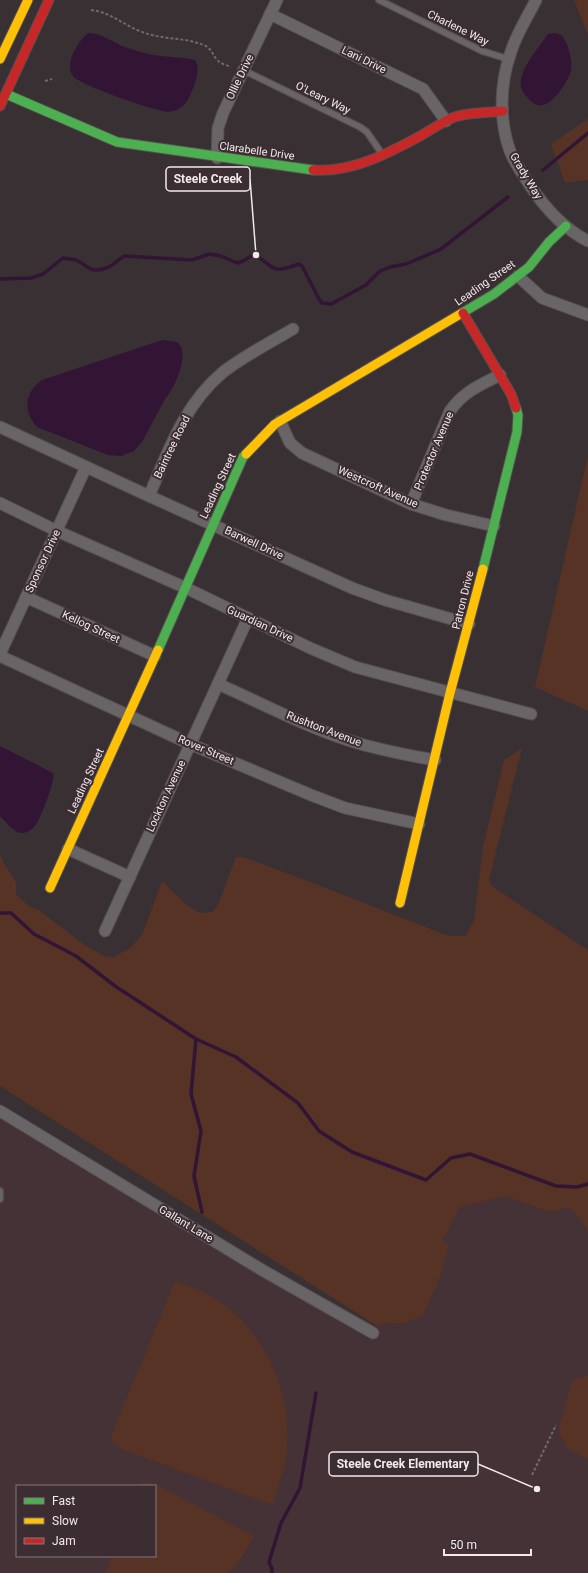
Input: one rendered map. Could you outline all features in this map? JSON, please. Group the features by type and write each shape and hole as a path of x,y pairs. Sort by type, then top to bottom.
{"street":[{"path":"0,59 28,0"},
{"path":"18,45 39,0"},
{"path":"0,106 49,0"},
{"name":"Ollie Drive","path":"217,158 218,128 223,113 277,0"},
{"name":"Grady Way","path":"535,0 508,59 504,86 503,111 507,142 510,152 519,168 545,207 566,226 588,241"},
{"name":"Lani Drive","path":"270,14 423,88 446,121"},
{"path":"6,70 2,83 6,94"},
{"name":"Clarabelle Drive","path":"6,94 117,142 217,158 296,168 325,170 360,164 383,156 452,118 462,115 503,111"},
{"name":"Leading Street","path":"50,888 130,716 243,457 261,437 280,421 494,294 529,267 549,242 566,226"},
{"path":"518,276 542,298 588,315"},
{"name":"Patron Drive","path":"400,903 450,693 469,624 518,427 518,415 511,394 463,313"},
{"name":"Baintree Road","path":"149,496 178,430 192,407 207,388 223,372 293,329"},
{"name":"Protector Avenue","path":"411,504 450,411 458,400 500,375"},
{"name":"Westcroft Avenue","path":"280,421 290,443 302,453 411,504 446,515 494,526"},
{"name":"Barwell Drive","path":"0,426 149,496 214,524 352,588 385,600 469,624"},
{"name":"Sponsor Drive","path":"0,655 86,467"},
{"name":"Guardian Drive","path":"0,503 57,531 186,588 310,648 355,667 531,714"},
{"name":"Kellog Street","path":"26,597 155,656"},
{"name":"Lockton Avenue","path":"105,931 248,618"},
{"name":"Rover Street","path":"0,655 190,744 311,795 345,808 419,824"},
{"name":"Rushton Avenue","path":"218,684 315,727 363,744 435,760"},
{"path":"68,849 130,877"},
{"name":"Gallant Lane","path":"0,1111 262,1270 373,1333"}],"lane":[{"name":"Charlene Way","path":"379,0 482,51 508,59"},
{"name":"O'Leary Way","path":"243,70 360,126 367,132 383,156"},
{"path":"0,1191 0,1199"}],"path":[{"path":"91,10 103,12 129,27 146,34 186,40 205,46 212,51 218,60 231,67"},
{"path":"45,81 52,79"},
{"path":"532,1475 556,1425"}],"shaded area":[{"path":"574,0 588,0 588,35"},
{"path":"88,33 101,36 122,46 146,53 195,60 198,69 197,76 187,102 174,111 160,111 118,97 78,80 73,76 71,71 71,59 76,47"},
{"path":"555,33 564,38 568,47 571,57 570,74 564,85 552,100 542,105 537,105 534,104 523,92 521,83 522,76 529,61 548,34"},
{"path":"588,119 588,180 565,183 551,144"},
{"path":"162,340 177,342 182,349 182,362 172,389 142,442 134,451 121,456 108,455 37,427 32,421 28,409 29,396 36,385 42,380"},
{"path":"588,455 588,711 535,687"},
{"path":"0,746 53,773 52,783 42,813 36,825 31,830 26,832 22,833 16,831 0,816"},
{"path":"522,748 489,880 492,886 588,950 588,1232 581,1220 569,1207 550,1212 505,1196 460,1207 442,1241 449,1245 438,1283 422,1316 402,1324 386,1323 377,1326 0,1086 0,855 16,882 16,894 30,907 39,910 83,944 104,956 114,957 130,948 142,935 162,881 188,906 200,913 212,912 218,905 236,857 243,857 449,936 465,936 474,921 483,846 504,760"},
{"path":"0,1118 370,1340 459,1160 588,1190 588,1573 0,1573"},
{"path":"175,1281 209,1295 229,1308 246,1325 260,1344 272,1365 281,1387 286,1411 288,1434 285,1464 273,1505 124,1450 114,1444 111,1436"},
{"path":"588,1375 588,1459 566,1448 563,1439 558,1432 572,1381"},
{"path":"142,1482 153,1483 254,1536 239,1562 228,1573 106,1573 111,1557 156,1557 156,1485 136,1485"}],"waterway":[{"path":"543,170 588,133"},
{"path":"0,279 31,278 43,274 63,258 76,260 93,270 101,270 109,267 125,256 192,260 209,254 221,256 237,263 256,255 276,269 284,269 299,264 302,266 322,303 331,304 366,285 380,271 390,267 406,264 441,249 508,197"},
{"path":"0,913 11,913 34,934 76,956 115,986 196,1039 236,1057 298,1103 319,1131 352,1152 426,1180 451,1158 470,1154 556,1186 577,1187 588,1184"},
{"path":"196,1039 191,1094 201,1131 194,1176 202,1212"},
{"path":"272,1573 269,1562 281,1523 300,1488 316,1393"}],"traffic: fast":[{"path":"6,94 117,142 313,170"},
{"path":"462,313 494,294 529,267 549,242 566,226"},
{"path":"483,569 517,432 518,415 516,408"},
{"path":"158,650 243,457 246,454"}],"traffic: slow":[{"path":"0,59 28,0"},
{"path":"246,454 275,424 462,313"},
{"path":"400,903 450,693 483,569"},
{"path":"50,888 158,650"}],"traffic: jam":[{"path":"0,106 49,0"},
{"path":"313,170 342,168 370,160 383,155 458,116 503,111"},
{"path":"463,313 511,394 516,408"}],"place":[{"name":"Steele Creek","path":"256,255"},
{"name":"Steele Creek Elementary","path":"537,1489"}]}
